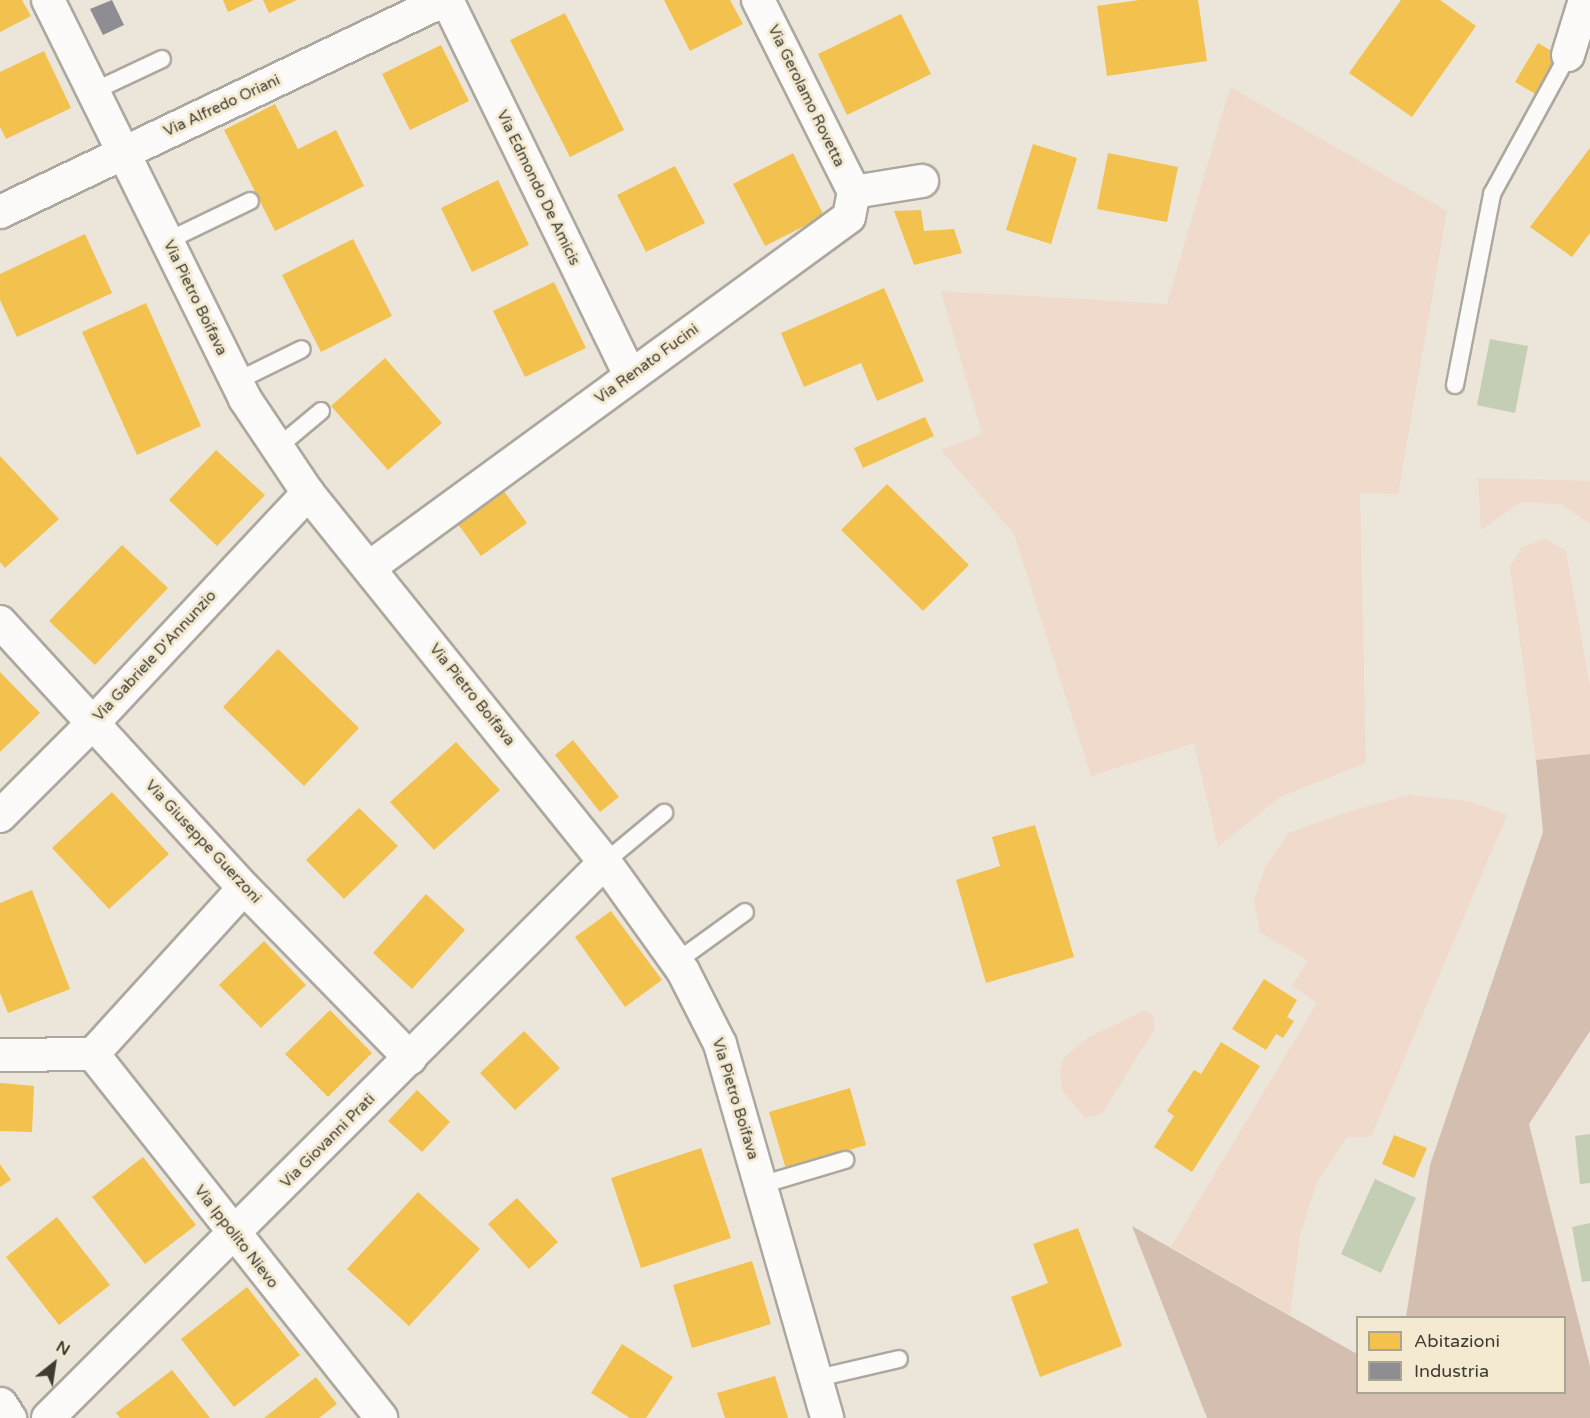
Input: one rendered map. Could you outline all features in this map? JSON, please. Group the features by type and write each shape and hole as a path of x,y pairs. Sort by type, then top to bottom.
{"street":[{"name":"Via Pietro Boifava","path":"48,0 237,381 308,493 370,567 605,862 676,962 720,1044 818,1378 827,1418"},
{"name":"Via Alfredo Oriani","path":"0,212 446,0"},
{"name":"Via Edmondo De Amicis","path":"446,0 630,376"},
{"name":"Via Gerolamo Rovetta","path":"758,0 854,192"},
{"path":"1568,55 1585,0"},
{"path":"854,192 922,181"},
{"name":"Via Renato Fucini","path":"370,567 849,217 854,192"},
{"name":"Via Gabriele D'Annunzio","path":"0,816 93,723 308,493"},
{"name":"Via Giuseppe Guerzoni","path":"0,622 244,888 410,1058"},
{"name":"Via Giovanni Prati","path":"48,1418 234,1235 605,862"},
{"path":"0,1055 93,1054 244,888"},
{"name":"Via Ippolito Nievo","path":"93,1054 381,1418"},
{"path":"0,1404 9,1418"}],"lane":[{"path":"1455,385 1492,194 1568,55"},
{"path":"94,91 162,59"},
{"path":"167,241 250,201"},
{"path":"237,381 302,349"},
{"path":"278,447 321,411"},
{"path":"605,862 664,813"},
{"path":"676,962 745,912"},
{"path":"761,1185 845,1160"},
{"path":"818,1378 899,1359"}],"shaded area":[{"path":"1230,87 1447,211 1398,494 1360,493 1366,763 1280,797 1218,847 1194,743 1091,776 1014,534 941,450 982,434 941,291 1167,304"},
{"path":"1490,339 1528,346 1515,413 1477,405"},
{"path":"1478,478 1590,481 1590,524 1561,504 1521,502 1481,530"},
{"path":"1545,539 1566,551 1590,687 1590,754 1536,760 1510,567 1522,547"},
{"path":"1590,754 1590,1031 1529,1124 1590,1366 1590,1418 1207,1418 1132,1226 1356,1353 1356,1394 1566,1394 1566,1316 1406,1316 1430,1165 1543,832 1536,760"},
{"path":"1409,795 1468,801 1507,815 1371,1137 1347,1137 1317,1182 1300,1235 1290,1315 1171,1247 1317,1003 1292,986 1308,961 1260,932 1254,901 1265,867 1289,833 1347,812"},
{"path":"1144,1011 1153,1014 1155,1028 1102,1114 1085,1118 1062,1090 1060,1071 1064,1057 1089,1037"},
{"path":"1590,1134 1590,1183 1580,1184 1575,1136"},
{"path":"1375,1179 1416,1198 1381,1273 1341,1254"},
{"path":"1590,1223 1590,1281 1582,1282 1572,1227"}],"building: Abitazioni":[{"path":"0,0 22,0 31,16 0,32"},
{"path":"223,0 254,0 228,12"},
{"path":"263,0 297,0 269,13"},
{"path":"664,0 730,0 743,24 690,51"},
{"path":"1139,0 1198,0 1207,61 1107,76 1097,6"},
{"path":"1401,0 1440,0 1476,26 1412,117 1349,73"},
{"path":"565,13 624,130 570,157 510,40"},
{"path":"901,14 931,74 847,115 818,54"},
{"path":"1538,43 1560,56 1537,95 1515,82"},
{"path":"441,45 469,101 410,130 382,74"},
{"path":"44,51 71,108 6,139 0,127 0,72"},
{"path":"275,104 298,149 336,130 364,186 275,231 224,130"},
{"path":"1033,144 1077,158 1051,244 1006,230"},
{"path":"1590,148 1590,233 1572,257 1530,227"},
{"path":"793,153 824,216 765,246 733,184"},
{"path":"1108,153 1178,167 1167,222 1097,209"},
{"path":"675,166 705,223 646,252 617,195"},
{"path":"498,180 529,245 472,272 441,208"},
{"path":"921,210 924,231 954,229 962,253 914,265 894,211"},
{"path":"85,234 112,293 17,337 0,300 0,274"},
{"path":"353,239 392,316 321,352 282,275"},
{"path":"554,282 586,348 525,377 493,311"},
{"path":"884,288 924,381 877,401 861,363 804,387 781,333"},
{"path":"146,303 201,426 137,455 82,332"},
{"path":"385,358 442,423 388,470 331,406"},
{"path":"925,417 934,436 863,468 854,448"},
{"path":"216,450 265,495 217,546 169,500"},
{"path":"0,456 59,519 5,568 0,562"},
{"path":"498,483 527,523 481,556 452,516"},
{"path":"887,484 969,565 923,611 841,530"},
{"path":"122,545 168,588 95,665 49,621"},
{"path":"278,649 359,728 304,786 223,707"},
{"path":"0,672 40,713 0,752"},
{"path":"573,740 619,797 600,812 555,755"},
{"path":"456,742 500,790 434,850 390,802"},
{"path":"112,792 169,854 109,909 52,848"},
{"path":"359,808 398,846 344,899 306,860"},
{"path":"1035,825 1074,957 986,983 956,880 1000,866 992,837"},
{"path":"32,890 70,989 8,1013 0,993 0,903"},
{"path":"426,894 465,930 412,989 373,953"},
{"path":"611,911 662,980 625,1007 575,937"},
{"path":"264,941 306,985 261,1028 219,985"},
{"path":"1264,979 1297,1000 1287,1017 1294,1021 1283,1038 1276,1034 1266,1050 1232,1029"},
{"path":"330,1010 372,1053 328,1097 285,1054"},
{"path":"524,1031 560,1068 515,1110 480,1073"},
{"path":"1221,1042 1260,1066 1192,1172 1154,1147 1174,1116 1167,1111 1194,1070 1201,1074"},
{"path":"0,1083 34,1086 32,1132 0,1131"},
{"path":"850,1088 866,1145 786,1169 769,1112"},
{"path":"417,1090 450,1122 422,1152 388,1121"},
{"path":"1394,1135 1427,1148 1414,1178 1382,1164"},
{"path":"701,1148 731,1238 641,1268 611,1178"},
{"path":"143,1157 196,1225 145,1264 92,1197"},
{"path":"0,1164 11,1180 0,1187"},
{"path":"418,1192 480,1249 409,1326 347,1269"},
{"path":"517,1198 558,1242 529,1269 488,1224"},
{"path":"57,1217 110,1285 59,1325 6,1257"},
{"path":"1078,1228 1122,1346 1040,1377 1011,1297 1048,1283 1033,1244"},
{"path":"752,1261 771,1324 692,1348 673,1285"},
{"path":"247,1287 300,1355 234,1407 181,1339"},
{"path":"622,1344 673,1377 646,1418 630,1418 591,1393"},
{"path":"172,1370 210,1418 120,1418 116,1413"},
{"path":"775,1376 788,1418 725,1418 717,1393"},
{"path":"316,1377 337,1404 319,1418 264,1418"}],"building: Industria":[{"path":"112,0 124,25 103,35 90,9"}]}
